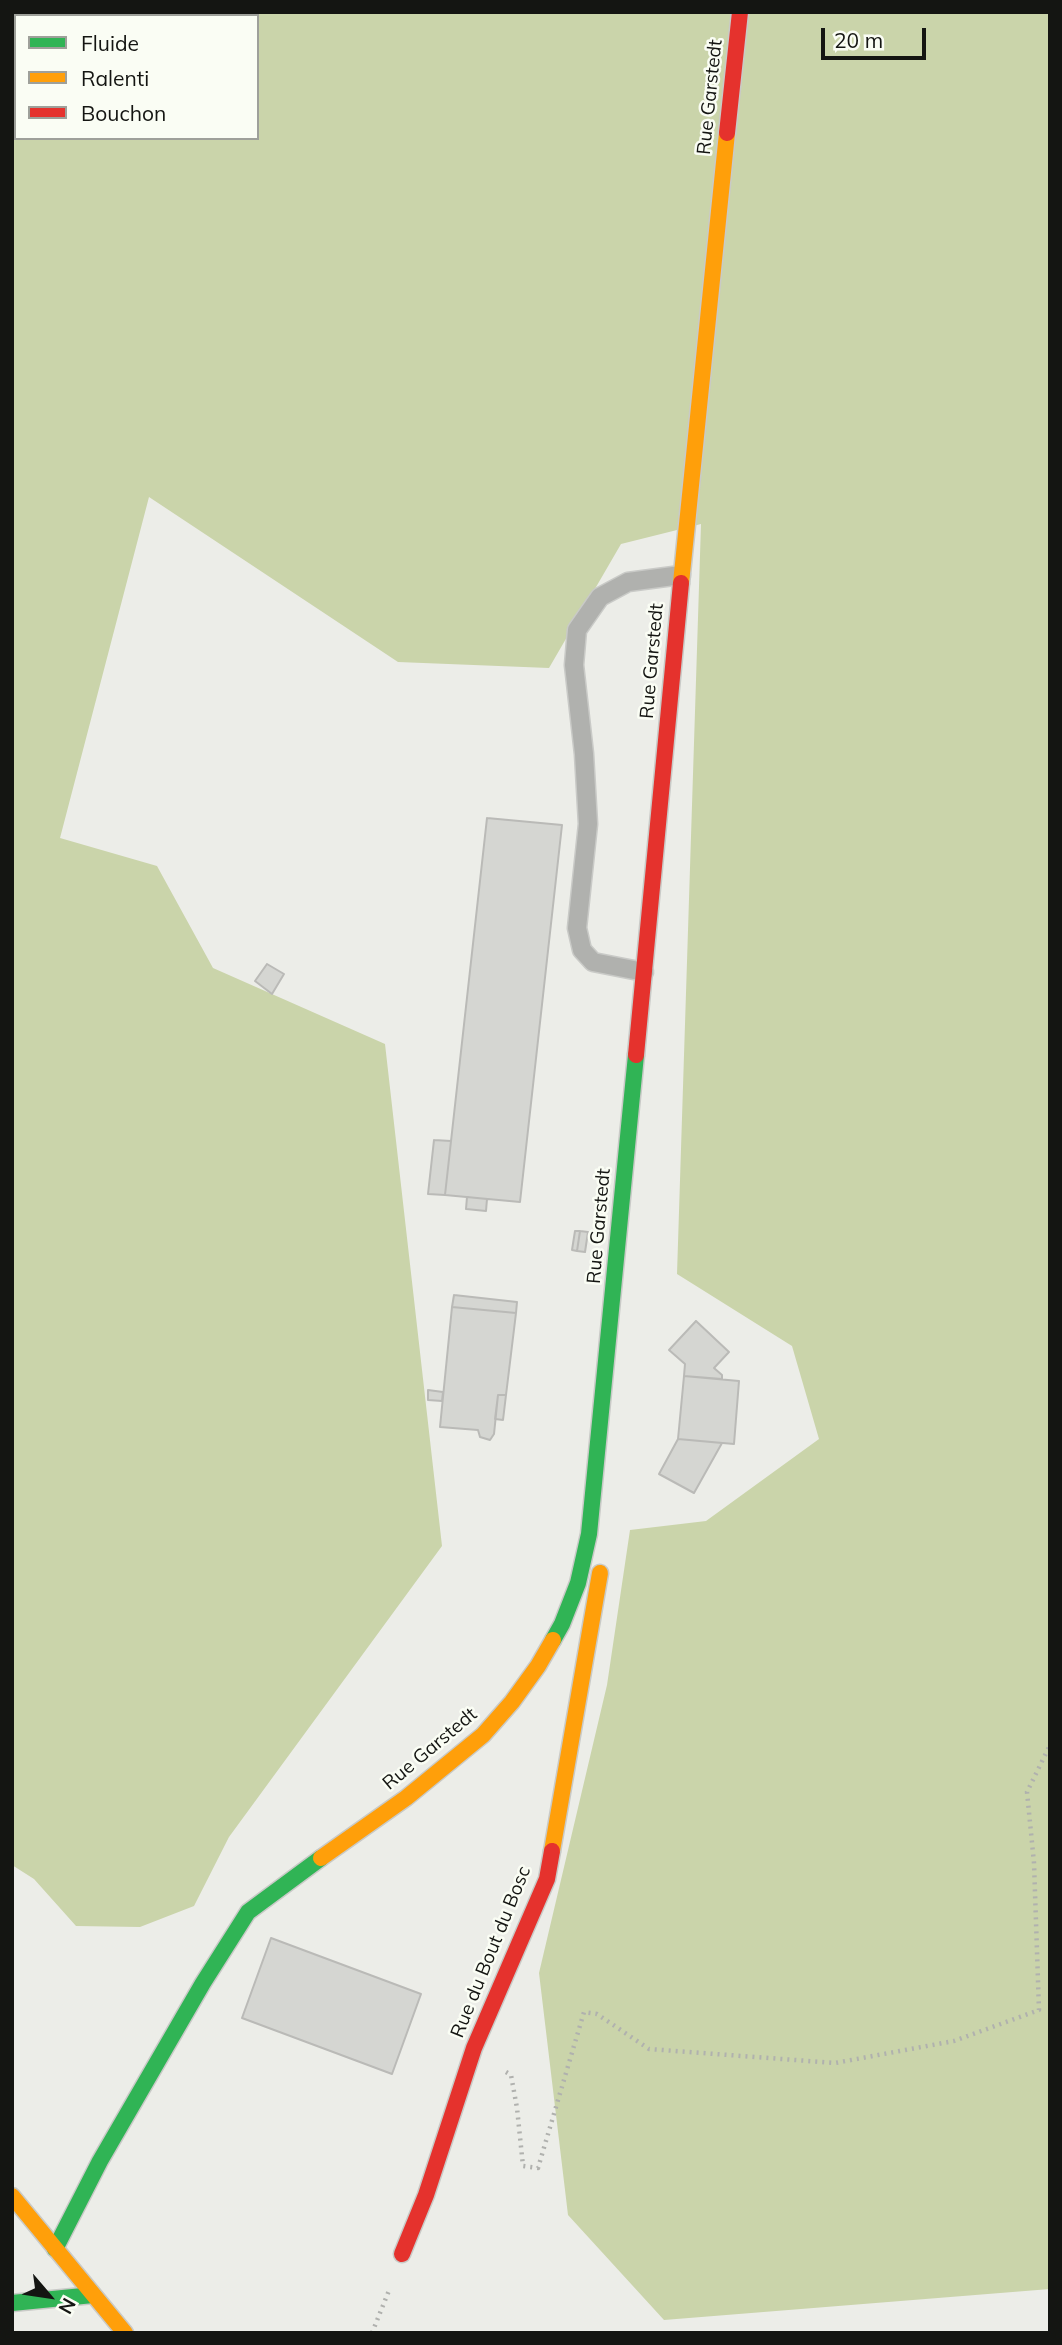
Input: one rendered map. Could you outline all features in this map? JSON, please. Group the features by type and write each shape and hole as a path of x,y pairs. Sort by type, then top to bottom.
{"street":[{"name":"Rue Garstedt","path":"55,2249 100,2161 248,1912 272,1892 407,1798 483,1735 512,1702 538,1666 562,1624 578,1583 589,1534 681,575 740,12"},
{"name":"Rue du Bout du Bosc","path":"402,2254 426,2195 474,2048 547,1879 601,1567 589,1534"},
{"path":"12,2196 125,2333"},
{"path":"12,2303 26,2304 93,2295"}],"lane":[{"path":"644,972 593,962 582,950 577,928 588,824 584,754 574,665 577,630 600,597 628,582 681,575"}],"path":[{"path":"474,2048 511,2075 523,2166 538,2168 584,2012 597,2014 649,2049 835,2063 954,2041 1039,2010 1034,1863 1027,1792 1050,1745"},
{"path":"375,2332 402,2254"}],"green space":[{"path":"12,12 1050,12 1050,2289 664,2320 568,2215 539,1973 607,1685 630,1530 706,1521 819,1439 792,1346 677,1274 701,524 621,544 549,668 398,662 149,497 60,838 157,866 213,968 385,1044 442,1546 229,1837 194,1906 140,1927 76,1926 34,1879 12,1865"}],"building":[{"path":"487,818 562,825 520,1202 445,1195"},
{"path":"267,964 284,974 272,994 255,981"},
{"path":"434,1140 451,1141 445,1195 428,1194"},
{"path":"467,1197 487,1199 486,1211 466,1209"},
{"path":"575,1231 580,1231 577,1251 572,1250"},
{"path":"580,1231 588,1232 585,1252 577,1251"},
{"path":"454,1295 517,1302 516,1313 452,1307"},
{"path":"452,1307 516,1313 506,1395 498,1395 494,1434 490,1440 480,1437 478,1430 440,1427"},
{"path":"696,1321 729,1352 714,1368 722,1375 722,1379 684,1376 685,1364 669,1350"},
{"path":"684,1376 739,1381 734,1444 678,1439"},
{"path":"428,1390 443,1392 442,1401 428,1400"},
{"path":"498,1395 506,1395 503,1420 495,1419"},
{"path":"678,1439 722,1443 694,1493 659,1474"},
{"path":"271,1938 421,1994 392,2074 242,2018"}],"traffic: fast":[{"path":"553,1640 578,1583 589,1534 636,1055"},
{"path":"55,2249 100,2161 203,1983 248,1912 321,1858"},
{"path":"12,2303 93,2295"}],"traffic: slow":[{"path":"681,583 727,133"},
{"path":"552,1851 600,1573"},
{"path":"321,1858 406,1798 483,1735 512,1702 553,1640"},
{"path":"12,2196 125,2333"}],"traffic: jam":[{"path":"727,133 740,12"},
{"path":"636,1055 681,583"},
{"path":"402,2254 426,2195 474,2048 547,1879 552,1851"}]}
